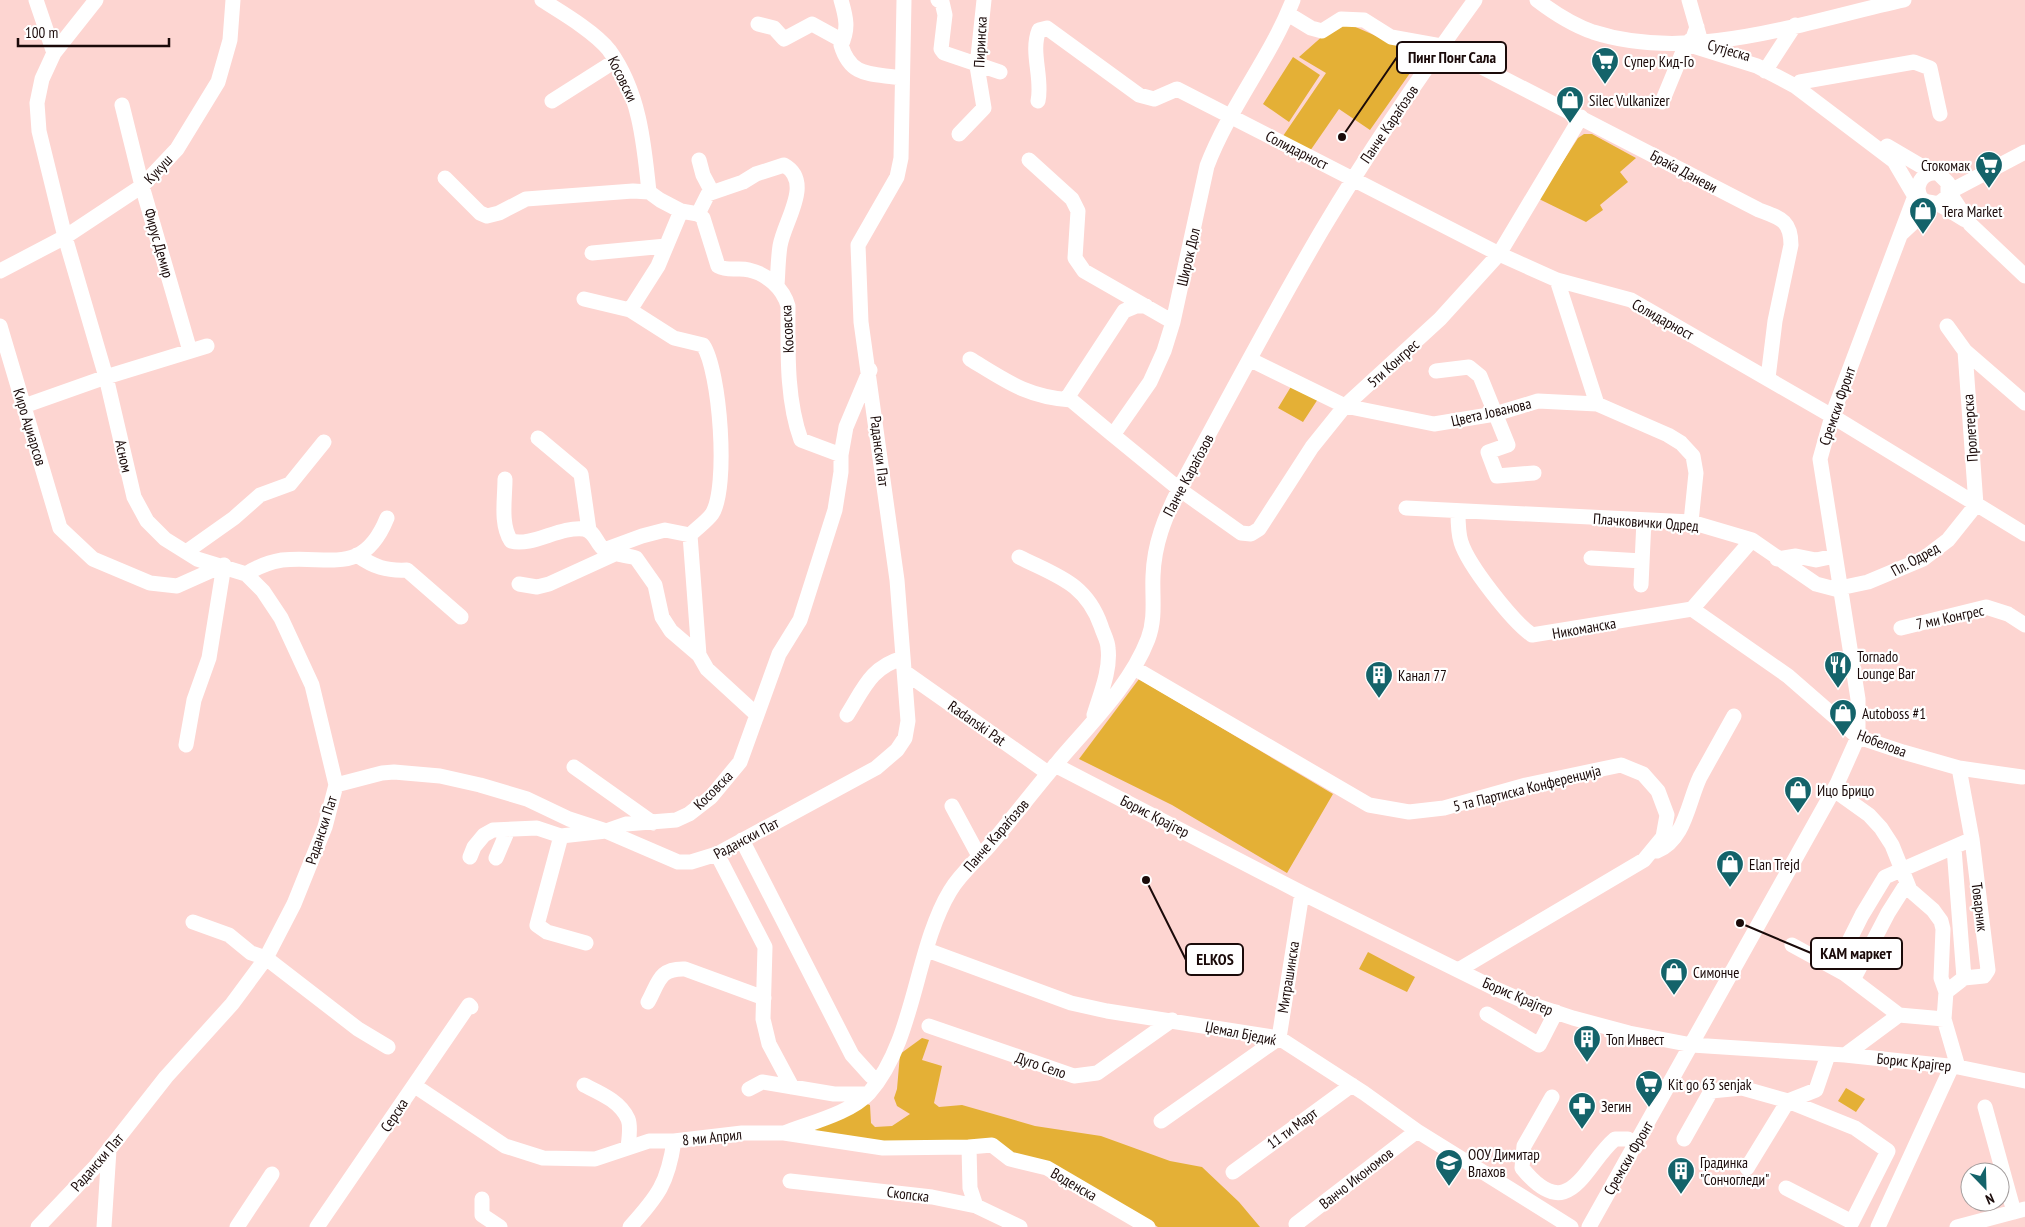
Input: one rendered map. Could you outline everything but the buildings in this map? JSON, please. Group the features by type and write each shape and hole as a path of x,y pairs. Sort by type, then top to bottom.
{"street":[{"path":"36,0 54,53"},
{"name":"Асном","path":"96,0 54,53 42,79 38,112 39,131 46,166 65,237 106,377 134,497 146,521 165,539 197,559 224,565 246,574 263,591 277,611 312,685 336,785"},
{"name":"Кукуш","path":"0,270 65,237 142,186 177,150 218,82 230,40 233,0"},
{"name":"Косовски","path":"542,0 573,20 608,49 629,87 639,118 649,192"},
{"path":"841,0 847,19 841,46 846,60 856,71 901,78"},
{"name":"Радански Пат","path":"38,1227 109,1150 166,1078 232,1004 266,958 294,904 325,827 336,785 382,773 394,772 440,776 480,785 527,799 569,819 606,831 678,862 691,862 718,854 888,760 905,738 908,721 906,673 903,658 897,580 870,370 861,322 858,245 898,177 904,0"},
{"name":"Пиринска","path":"959,134 984,108 977,66 984,0"},
{"name":"Панче Караѓозов","path":"878,1080 898,1039 927,950 949,892 963,872 979,856 1052,769 1134,668 1148,638 1154,609 1153,576 1156,546 1163,520 1321,232 1353,178 1441,46 1475,0"},
{"name":"Сутјеска","path":"1537,0 1569,21 1593,32 1653,43 1694,38 1763,65 1800,82 1900,156 1935,173"},
{"path":"1662,102 1694,38 1689,0"},
{"path":"1694,38 1747,37 1886,2 1904,0"},
{"path":"941,1 946,15 941,49 944,54 1000,72"},
{"name":"Браќа Даневи","path":"1291,7 1311,28 1322,31 1341,19 1364,20 1392,37 1441,46 1759,210 1777,216 1787,224 1791,234 1791,245 1775,321 1768,378"},
{"name":"Широк Дол","path":"1113,435 1150,382 1173,322 1207,166 1229,115 1270,50 1291,7"},
{"path":"758,24 774,28 784,39 812,24 843,41"},
{"path":"1763,65 1789,27"},
{"name":"Солидарност","path":"1038,101 1040,90 1036,39 1040,30 1047,28 1058,34 1119,82 1139,95 1154,98 1177,89 1499,254 1557,280 1631,300 1832,416 2025,534"},
{"path":"552,101 615,62"},
{"path":"1800,82 1914,62 1930,68 1940,114"},
{"name":"Сутјеска","path":"1763,65 1795,86 1894,161 1916,192"},
{"name":"Фирус Демир","path":"122,105 142,186 190,351"},
{"name":"5ти Конгрес","path":"1179,489 1241,533 1251,534 1259,529 1312,447 1345,406 1440,319 1499,254 1581,117"},
{"path":"2021,269 1970,224 1921,198 1916,192 1922,178 1935,173 1962,176 2025,145"},
{"path":"1898,237 1935,204 1946,199 1949,192 2025,152"},
{"path":"699,160 703,176 712,192"},
{"path":"1029,160 1072,199 1076,206 1078,211 1075,258 1084,271 1173,322"},
{"path":"445,178 480,214 487,216 499,213 526,199 558,198 599,192 649,192 681,211 698,214 705,196 712,192 784,165 796,173 798,187 780,246 777,285"},
{"path":"1935,173 1946,179 1949,192 1970,224"},
{"name":"Сремски Фронт","path":"1588,1227 1636,1146 1834,790 1858,737 1858,699 1820,459 1832,416 1916,192"},
{"path":"630,310 658,266 681,211"},
{"name":"Косовска","path":"698,214 703,218 718,266 725,270 750,270 777,285 785,295 788,306 791,395 801,440 840,455"},
{"path":"592,253 666,246"},
{"path":"1557,280 1597,404"},
{"path":"584,299 630,310 674,338 703,346 709,354 716,382 721,474 712,513 690,535 699,655 706,669 756,714"},
{"path":"1071,400 1070,395 1074,386 1124,311 1136,306 1146,306"},
{"name":"Киро Аџиарсов","path":"0,326 60,528 93,560 150,583 177,586 224,565"},
{"path":"1946,326 1965,352 2025,402"},
{"path":"24,406 106,377 207,346"},
{"name":"Пролетерска","path":"1965,352 1976,505"},
{"path":"970,359 1015,387 1046,398 1071,400 1179,489"},
{"name":"Цвета Јованова","path":"1251,360 1345,406 1434,424 1496,414 1538,401 1597,404 1668,435 1681,443 1693,456 1696,473 1691,522"},
{"path":"1436,371 1469,367 1480,376 1508,445 1488,452 1497,476 1534,472"},
{"name":"Косовска","path":"561,836 606,831 626,824 676,820 689,814 711,797 740,762 779,654 800,620 835,510 841,472 840,455 846,427 870,370"},
{"path":"538,438 581,474 590,530 611,551 636,558 655,585 662,617 671,631 699,655"},
{"path":"186,552 234,518 260,495 290,484 324,442"},
{"path":"505,479 504,514 508,536 511,541 519,544 553,533 582,529 590,530"},
{"name":"Пл. Одред","path":"1868,582 1905,568 1937,550 1948,540 1976,505"},
{"name":"Плачковички Одред","path":"1406,508 1691,522 1752,540 1816,584 1826,587 1845,588 1868,582"},
{"name":"Никоманска","path":"1458,511 1459,534 1464,551 1500,602 1522,628 1532,635 1692,609"},
{"path":"246,574 282,560 328,562 357,555 381,532 387,518"},
{"path":"1641,585 1644,520"},
{"path":"519,584 537,587 549,584 642,536 665,530 690,535"},
{"path":"1692,609 1752,540"},
{"path":"357,555 371,565 388,571 407,570 461,617"},
{"path":"1777,559 1787,556 1816,560 1835,556"},
{"path":"1019,557 1067,581 1085,594 1096,611 1108,648 1105,674 1092,721"},
{"path":"1591,558 1642,561"},
{"path":"186,745 194,700 209,658 224,565"},
{"name":"7 ми Конгрес","path":"1901,628 1986,607 2008,614 2025,625"},
{"name":"Нобелова","path":"1692,609 1788,676 1858,737 1959,768 2024,780"},
{"path":"847,715 873,673 889,662 903,658"},
{"name":"5 та Партиска Конференција","path":"1134,668 1369,805 1409,812 1444,808 1526,785 1621,766 1643,774 1658,791 1667,815 1663,837 1644,860 1460,969"},
{"name":"Radanski Pat","path":"906,673 1052,769"},
{"path":"1650,853 1670,844 1682,826 1700,778 1734,716"},
{"path":"574,767 653,823"},
{"name":"Товарник","path":"1946,992 1964,978 1984,976 1988,970 1972,839 1959,768"},
{"name":"Борис Крајгер","path":"1052,769 1528,1003 1556,1012 1629,1033 1692,1045 1845,1055 1955,1066 2025,1081"},
{"path":"1834,790 1868,815 1880,828 1892,845 1910,890 1933,910 1941,921 1943,930 1940,978 1946,992 1940,1016 1955,1066 1878,1227"},
{"path":"527,799 536,818 537,828"},
{"path":"952,806 979,856"},
{"path":"470,857 474,847 484,834 492,830 537,828 561,836 537,925 547,932 586,943"},
{"path":"496,858 508,830"},
{"path":"1849,977 1846,947 1862,914 1885,876 1905,876 1972,839"},
{"path":"742,840 852,1055 871,1076 878,1080 868,1094 853,1106 784,1133"},
{"path":"1954,848 1964,978"},
{"path":"718,854 765,947 763,1020 769,1044 792,1087"},
{"path":"1849,977 1888,914 1905,876"},
{"name":"Митрашинска","path":"1279,1038 1302,893"},
{"path":"193,922 229,935 252,953 266,958 358,1029 388,1047"},
{"path":"1792,945 1849,977 1899,1015 1940,1016"},
{"name":"Џемал Бједиќ","path":"927,950 1071,1003 1107,1011 1279,1038 1352,1084 1417,1131 1571,1227"},
{"path":"648,1002 664,972 672,968 685,968 764,998"},
{"name":"Серска","path":"317,1227 442,1043 469,1005 472,1005 418,1088"},
{"path":"1487,1014 1539,1045 1556,1012"},
{"path":"1845,1055 1899,1015"},
{"name":"Дуго Село","path":"928,1026 1074,1076 1097,1073 1172,1020"},
{"path":"1161,1121 1279,1038"},
{"path":"1747,1168 1788,1101 1816,1090 1828,1055"},
{"path":"749,1089 762,1082 834,1094 868,1094"},
{"name":"11 ти Март","path":"1233,1172 1352,1084"},
{"path":"584,1085 612,1100 629,1120 628,1147"},
{"path":"323,1227 418,1088"},
{"name":"8 ми Април","path":"418,1088 505,1146 543,1158 595,1159 628,1147 660,1139 674,1141 742,1133 784,1133 883,1148 969,1147"},
{"path":"1684,1139 1711,1091 1742,1088 1788,1101 1855,1128 1888,1151 1850,1224 1786,1188"},
{"path":"1552,1097 1524,1146 1522,1168 1532,1180 1545,1190 1558,1194 1574,1189 1591,1171 1604,1148 1615,1139 1628,1139 1636,1146"},
{"path":"1957,1227 2019,1210 1985,1107"},
{"name":"Ванчо Икономов","path":"1296,1224 1417,1131"},
{"path":"630,1227 658,1193 670,1168 674,1141"},
{"name":"Воденска","path":"969,1147 992,1145 1010,1159 1047,1168 1148,1227"},
{"path":"969,1147 970,1188 976,1206"},
{"path":"107,1226 109,1150"},
{"path":"237,1227 272,1174"},
{"name":"Скопска","path":"790,1181 932,1197 976,1206 1020,1227"},
{"path":"482,1199 482,1215 500,1227"}],"shaded area":[{"path":"1351,25 1422,56 1370,130 1339,109 1310,151 1283,136 1326,73 1299,57 1334,26"},
{"path":"1293,57 1320,75 1289,122 1263,104"},
{"path":"1584,134 1592,134 1636,158 1620,172 1628,182 1600,205 1603,210 1586,222 1539,199 1578,138"},
{"path":"1292,385 1318,399 1303,422 1278,408"},
{"path":"1139,679 1333,794 1287,873 1172,805 1079,759"},
{"path":"1368,952 1415,977 1407,992 1359,969"},
{"path":"922,1038 929,1040 922,1060 942,1066 934,1103 939,1107 962,1105 1035,1126 1101,1136 1170,1161 1202,1167 1239,1202 1260,1227 1158,1227 1047,1164 1010,1154 809,1136 812,1127 864,1103 870,1105 871,1123 875,1127 892,1126 910,1114 897,1106 894,1098 897,1089 900,1054"},
{"path":"1846,1088 1865,1099 1856,1112 1838,1101"}],"place":[{"name":"Супер Кид-Го","path":"1605,85"},
{"name":"Silec Vulkanizer","path":"1570,124"},
{"name":"Пинг Понг Сала","path":"1342,137"},
{"name":"Стокомак","path":"1989,189"},
{"name":"Tera Market","path":"1923,235"},
{"name":"Tornado Lounge Bar","path":"1838,689"},
{"name":"Канал 77","path":"1379,699"},
{"name":"Autoboss #1","path":"1843,737"},
{"name":"Ицо Брицо","path":"1798,814"},
{"name":"ELKOS","path":"1146,880"},
{"name":"Elan Trejd","path":"1730,888"},
{"name":"КАМ маркет","path":"1740,923"},
{"name":"Симонче","path":"1674,996"},
{"name":"Топ Инвест","path":"1587,1063"},
{"name":"Kit go 63 senjak","path":"1649,1108"},
{"name":"Зегин","path":"1582,1130"},
{"name":"ООУ Димитар Влахов","path":"1449,1187"},
{"name":"Градинка \"Сончогледи\"","path":"1681,1195"}]}
